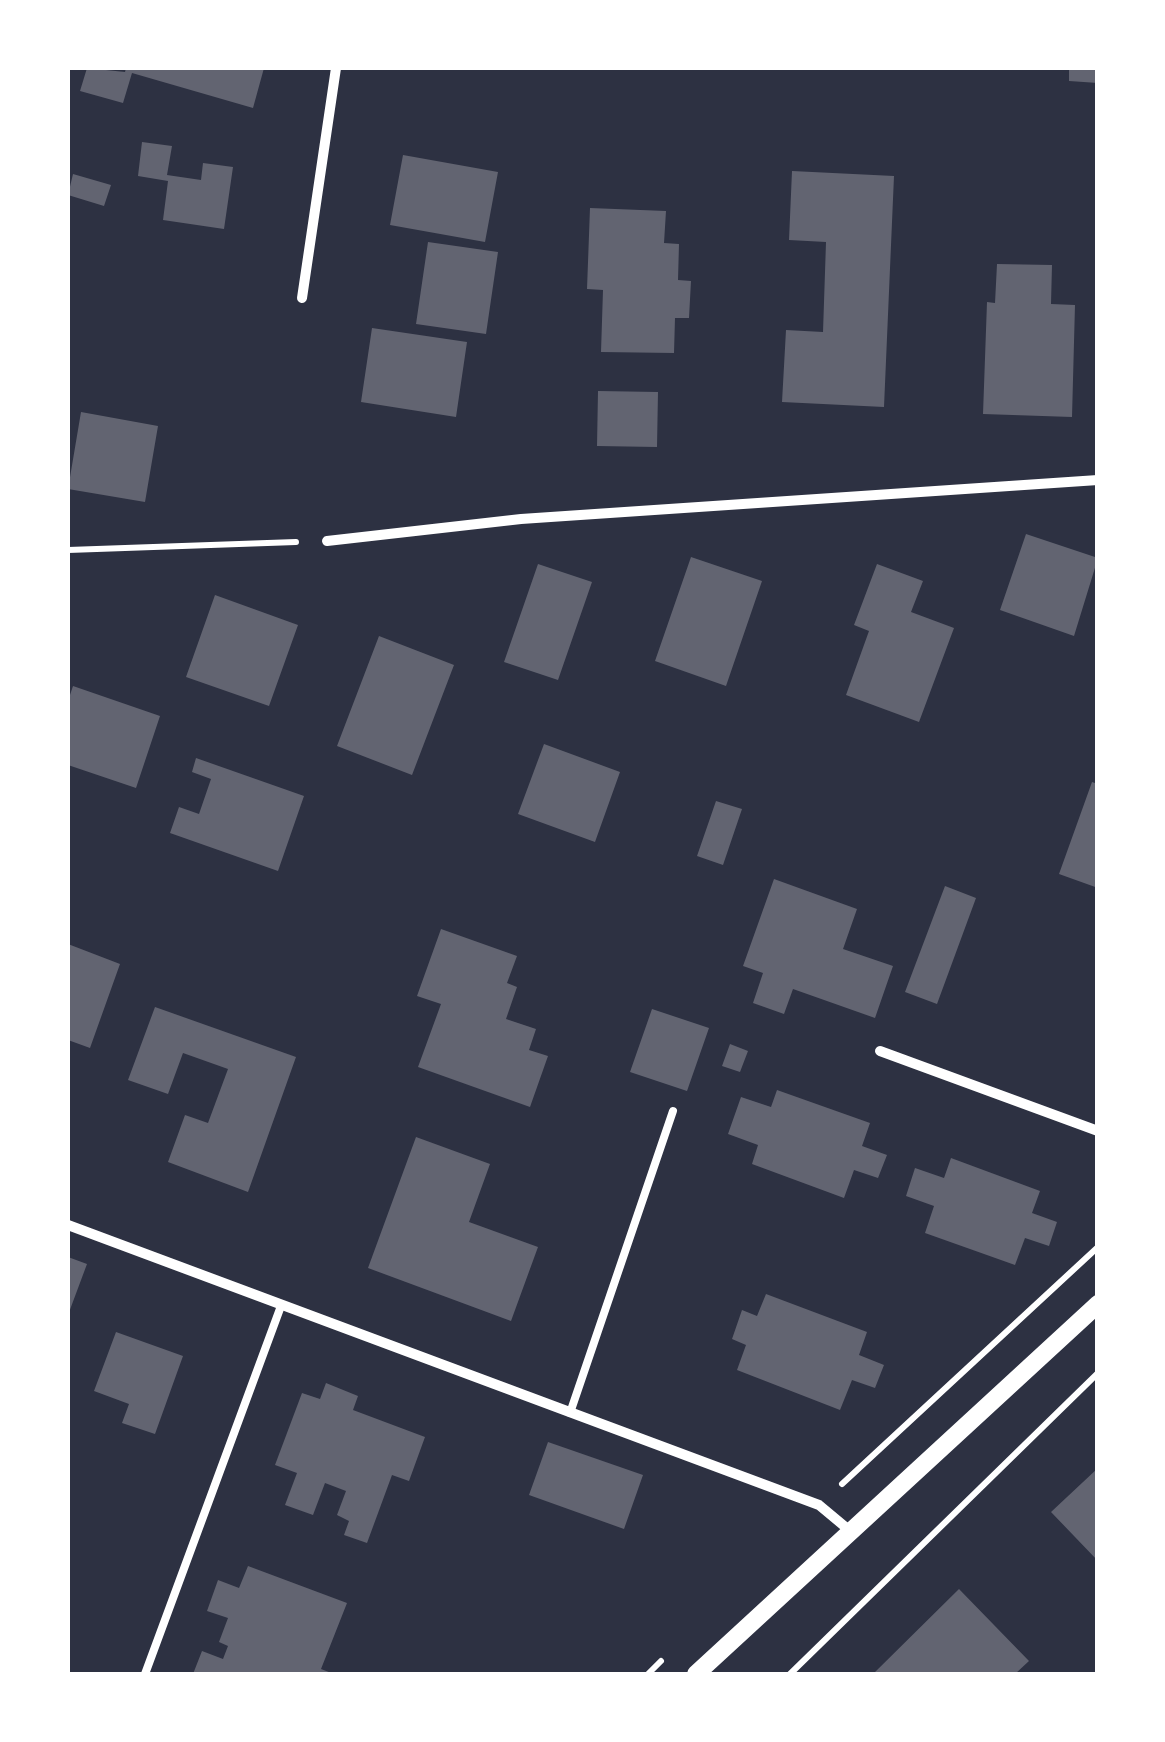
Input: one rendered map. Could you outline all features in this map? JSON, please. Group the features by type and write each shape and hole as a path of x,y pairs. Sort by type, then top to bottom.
{"street":[{"path":"302,298 336,68"},
{"path":"327,541 522,520 1098,480"},
{"path":"880,1051 1098,1131"},
{"path":"68,1225 818,1505 850,1530"},
{"path":"696,1674 1098,1304"}],"lane":[{"path":"570,1413 673,1111"},
{"path":"145,1674 281,1306"}],"path":[{"path":"68,550 327,541"},
{"path":"888,1442 1098,1247"},
{"path":"790,1674 1098,1373"}],"building":[{"path":"87,68 125,72 126,68 264,68 253,108 132,73 123,103 80,91"},
{"path":"1069,68 1098,68 1098,83 1069,81"},
{"path":"142,142 172,146 167,175 201,180 203,163 233,167 224,229 163,220 168,181 138,176"},
{"path":"403,155 498,172 485,242 390,225"},
{"path":"792,171 894,176 884,407 782,402 786,330 823,332 826,242 789,240"},
{"path":"73,174 111,185 104,206 68,195"},
{"path":"590,208 666,211 664,243 679,244 678,280 691,281 689,318 675,318 674,353 601,352 603,290 587,289"},
{"path":"428,242 498,252 486,334 416,324"},
{"path":"997,264 1052,265 1051,304 1075,305 1072,417 983,414 987,302 995,303"},
{"path":"372,328 467,342 456,417 361,402"},
{"path":"598,391 658,392 657,447 597,446"},
{"path":"81,412 158,426 145,502 68,489"},
{"path":"1026,534 1098,558 1074,636 1000,610"},
{"path":"691,557 762,581 726,686 655,661"},
{"path":"538,564 592,582 558,680 504,662"},
{"path":"877,564 923,581 911,612 954,628 919,722 846,695 869,631 854,625"},
{"path":"215,595 298,625 269,706 186,677"},
{"path":"379,636 454,665 412,775 337,746"},
{"path":"73,686 160,716 136,788 68,765 68,701"},
{"path":"544,744 620,772 595,842 518,814"},
{"path":"196,758 304,796 278,871 170,833 179,807 199,814 211,779 192,772"},
{"path":"1092,782 1098,784 1098,888 1059,874"},
{"path":"716,801 742,809 723,865 697,856"},
{"path":"774,879 857,909 843,949 893,966 875,1018 793,989 784,1014 753,1003 763,973 743,966"},
{"path":"945,886 976,898 937,1004 905,992"},
{"path":"441,929 517,956 507,983 517,987 506,1019 536,1029 529,1050 548,1056 530,1107 418,1067 441,1004 417,996"},
{"path":"68,944 120,964 90,1048 68,1040"},
{"path":"155,1007 296,1057 248,1192 168,1162 185,1115 208,1123 228,1069 183,1053 168,1094 128,1080"},
{"path":"652,1009 709,1028 687,1091 630,1072"},
{"path":"730,1044 748,1051 740,1072 722,1066"},
{"path":"777,1090 870,1123 862,1146 887,1155 878,1178 854,1170 844,1198 752,1164 758,1145 728,1134 741,1097 771,1107"},
{"path":"416,1137 490,1164 469,1222 538,1247 511,1321 368,1268"},
{"path":"951,1158 1040,1191 1032,1213 1057,1222 1049,1246 1025,1238 1015,1265 925,1233 934,1206 906,1196 915,1168 944,1178"},
{"path":"68,1257 87,1264 68,1315"},
{"path":"766,1294 867,1332 859,1355 884,1365 875,1388 852,1380 840,1410 737,1370 746,1345 732,1339 742,1310 757,1316"},
{"path":"116,1332 183,1356 155,1434 122,1423 129,1404 94,1391"},
{"path":"326,1383 358,1396 353,1410 425,1437 409,1481 392,1475 367,1543 344,1535 349,1521 337,1515 346,1491 325,1483 313,1515 285,1505 297,1473 275,1465 302,1393 320,1399"},
{"path":"548,1442 643,1475 624,1529 529,1495"},
{"path":"1098,1468 1098,1561 1051,1512"},
{"path":"248,1566 347,1603 321,1669 334,1674 193,1674 202,1651 223,1659 228,1646 219,1642 228,1618 207,1611 218,1580 239,1588"},
{"path":"959,1589 1029,1661 1015,1674 873,1674"}]}
